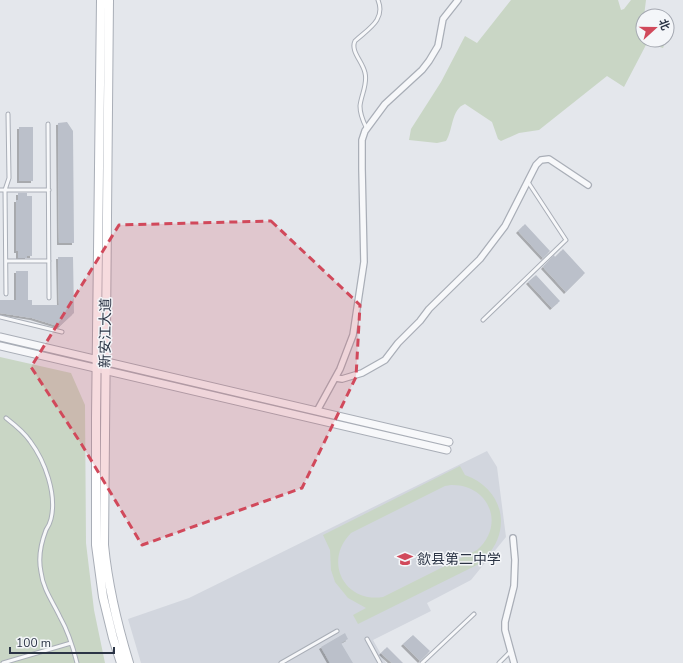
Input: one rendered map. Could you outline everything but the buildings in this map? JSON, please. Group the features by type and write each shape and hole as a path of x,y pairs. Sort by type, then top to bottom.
{"main road":[{"name":"新安江大道","path":"101,0 101,365 104,545 112,602 129,663"},
{"name":"新安江大道","path":"109,0 96,545 103,597 121,663"}],"street":[{"path":"317,411 336,378 344,360 352,335 363,268 362,140 366,127 384,104 422,70 429,61 438,46 443,19 458,0"},
{"path":"336,378 342,379 362,373 388,356 398,343 420,322 429,309 485,254 506,226 539,162 544,159 549,159 588,185"},
{"path":"0,337 101,365 447,450"},
{"path":"0,346 101,365 317,411 449,442"},
{"path":"512,538 516,560 514,586 505,622 505,630 514,663"}],"lane":[{"path":"366,127 360,106 366,78 364,69 353,45 355,41 376,23 379,17 380,7 378,0"},
{"path":"6,294 5,190 9,178 8,114"},
{"path":"48,124 49,298"},
{"path":"483,320 566,240 528,182"},
{"path":"0,190 49,190"},
{"path":"0,231 6,231"},
{"path":"6,261 49,261"},
{"path":"0,317 62,332"},
{"path":"6,418 19,428 30,440 39,455 48,478 53,504 51,520 42,544 40,571 47,591 61,618 77,663"},
{"path":"422,663 474,614"},
{"path":"281,663 337,631"},
{"path":"367,639 380,663"},
{"path":"3,663 71,643"},
{"path":"499,663 511,651"}],"highlighted area":[{"path":"271,221 360,305 356,377 302,488 142,545 82,445 31,367 119,225"}],"shaded area":[{"path":"487,451 497,467 506,537 471,580 427,603 431,611 373,640 386,663 141,663 128,619 189,598"}],"green space":[{"path":"511,0 618,0 621,10 624,9 631,0 646,0 645,8 635,8 635,48 644,48 624,87 607,76 539,130 519,133 501,141 498,139 492,122 465,104 457,110 446,141 437,143 409,140 411,129 441,82 465,36 477,43"},
{"path":"0,357 71,373 85,405 86,543 94,610 105,663 0,663"},
{"path":"460,466 465,475 478,481 488,489 500,510 501,522 499,534 494,546 486,557 487,560 358,624 353,615 366,608 348,598 335,582 331,570 330,550 323,535","holes":["445,486 464,486 475,491 484,499 492,518 491,529 486,540 477,550 383,597 369,597 348,587 342,578 339,567 339,556 343,544 351,533"]}],"place":[{"name":"歙县第二中学","path":"405,559"}]}
